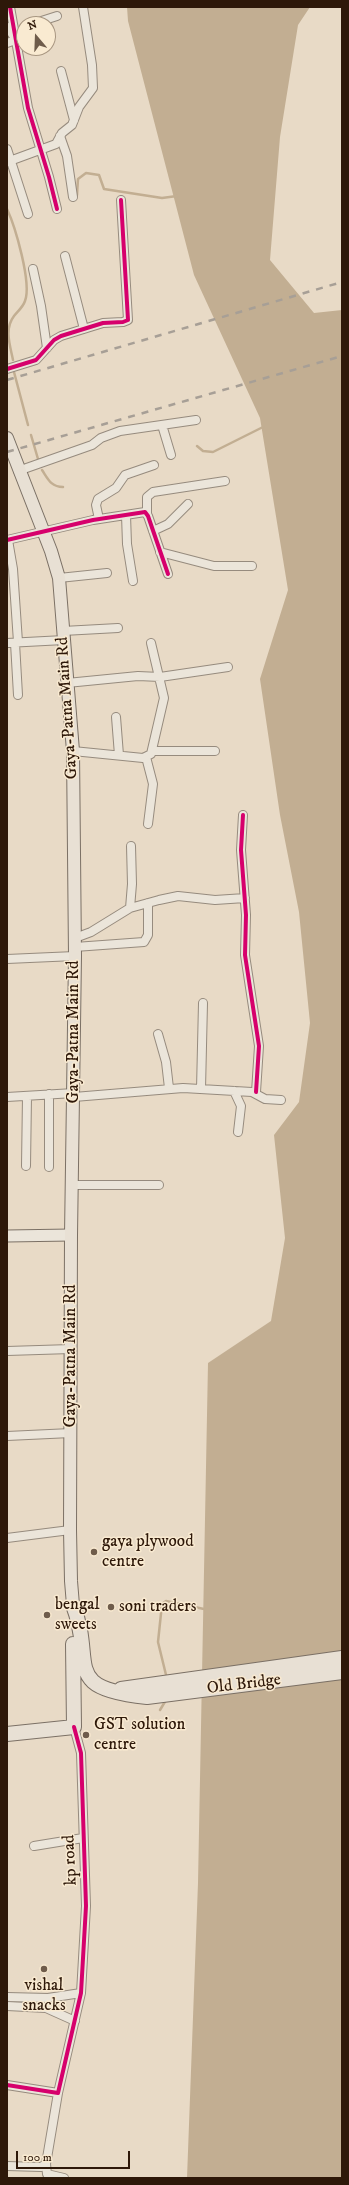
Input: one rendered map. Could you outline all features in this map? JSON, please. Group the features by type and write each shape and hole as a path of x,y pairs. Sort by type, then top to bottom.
{"highway":[{"path":"73,1605 80,1626 86,1673 96,1684 114,1691 146,1691 342,1658"},
{"path":"7,1734 74,1727 73,1605"},
{"name":"Old Bridge","path":"146,1691 342,1672"}],"main road":[{"name":"Gaya-Patna Main Rd","path":"7,438 43,532 58,578 73,751 75,947 71,1235 72,1433 70,1530 73,1605"}],"street":[{"path":"10,7 16,26"},
{"path":"9,162 56,144 60,136 74,121 79,107 93,88 92,65 83,7"},
{"path":"7,27 16,35"},
{"path":"22,56 28,108 57,209"},
{"path":"61,71 74,121"},
{"path":"60,136 67,156 73,198"},
{"path":"7,149 9,162 28,214"},
{"path":"7,369 32,362 61,336 103,323 123,322 128,320 121,200"},
{"path":"64,256 84,329"},
{"path":"33,269 42,309 47,348"},
{"path":"18,469 92,445 101,438 114,433 196,420"},
{"path":"162,425 171,455"},
{"path":"98,519 96,505 98,499 116,488 125,476 154,465"},
{"path":"168,574 147,513 147,497 153,492 226,481"},
{"path":"153,531 168,524 188,504"},
{"path":"18,695 13,643 13,569 8,540 98,519 147,513"},
{"path":"126,515 127,544 133,581"},
{"path":"160,552 214,566 252,566"},
{"path":"58,578 107,573"},
{"path":"13,643 118,628"},
{"path":"151,643 160,677 163,704 157,723 153,751"},
{"path":"67,683 138,676 160,677 228,667"},
{"path":"116,717 119,755"},
{"path":"73,751 146,757 153,751 215,751"},
{"path":"146,757 153,784 148,824"},
{"path":"243,815 241,850 245,898 247,974 259,1046 256,1092"},
{"path":"130,908 132,884 131,846"},
{"path":"75,947 91,932 130,908 178,896 215,900 245,898"},
{"path":"7,959 75,947 144,942 148,935 148,903"},
{"path":"200,1089 203,1003"},
{"path":"158,1034 166,1062 169,1088"},
{"path":"7,1097 49,1094 74,1095 169,1088 256,1092 265,1099 281,1100"},
{"path":"234,1091 241,1106 238,1132"},
{"path":"49,1094 49,1167"},
{"path":"26,1166 27,1096"},
{"path":"72,1185 159,1185"},
{"path":"7,1236 71,1235"},
{"path":"7,1351 71,1349"},
{"path":"7,1436 72,1433"},
{"path":"7,1538 70,1530"},
{"name":"kp road","path":"46,2164 58,2093 81,1993 86,1906 81,1753 74,1727"},
{"path":"34,1846 83,1838"},
{"path":"7,1997 48,1998 81,1993"},
{"path":"7,2006 46,2008 75,2021"},
{"path":"7,2085 58,2093"},
{"path":"7,2166 41,2167 46,2164 48,2174 64,2178"}],"shaded area":[{"path":"127,7 310,7 298,25 280,137 270,260 314,313 342,310 342,2178 187,2178 198,1883 208,1363 271,1321 285,1238 274,1135 299,1102 310,1023 299,912 280,815 260,679 288,590 260,418 194,275 128,21"}],"waterway":[{"path":"77,195 78,179 86,173 99,175 104,189 162,198 177,196"},
{"path":"7,209 22,255 27,293 22,307 14,316 9,326 9,343 13,360"},
{"path":"14,372 28,425"},
{"path":"197,446 203,451 213,452 263,427"},
{"path":"31,435 38,459"},
{"path":"42,470 53,484 63,487"},
{"path":"167,1679 158,1642 162,1604 166,1601 204,1609"},
{"path":"160,1710 166,1700"}],"railway":[{"path":"7,380 342,282"},
{"path":"7,452 342,356"}],"cycle path":[{"path":"10,7 28,108 57,209"},
{"path":"7,369 36,360 54,340 61,336 103,323 123,322 128,320 121,200"},
{"path":"7,540 93,520 145,512 148,516 168,574"},
{"path":"243,815 241,850 246,915 245,955 259,1046 256,1092"},
{"path":"7,2085 58,2093 81,1993 86,1906 81,1753 74,1727"}],"place":[{"name":"gaya plywood centre","path":"94,1552"},
{"name":"soni traders","path":"111,1607"},
{"name":"bengal sweets","path":"47,1615"},
{"name":"GST solution centre","path":"86,1735"},
{"name":"vishal snacks","path":"44,1969"}]}
